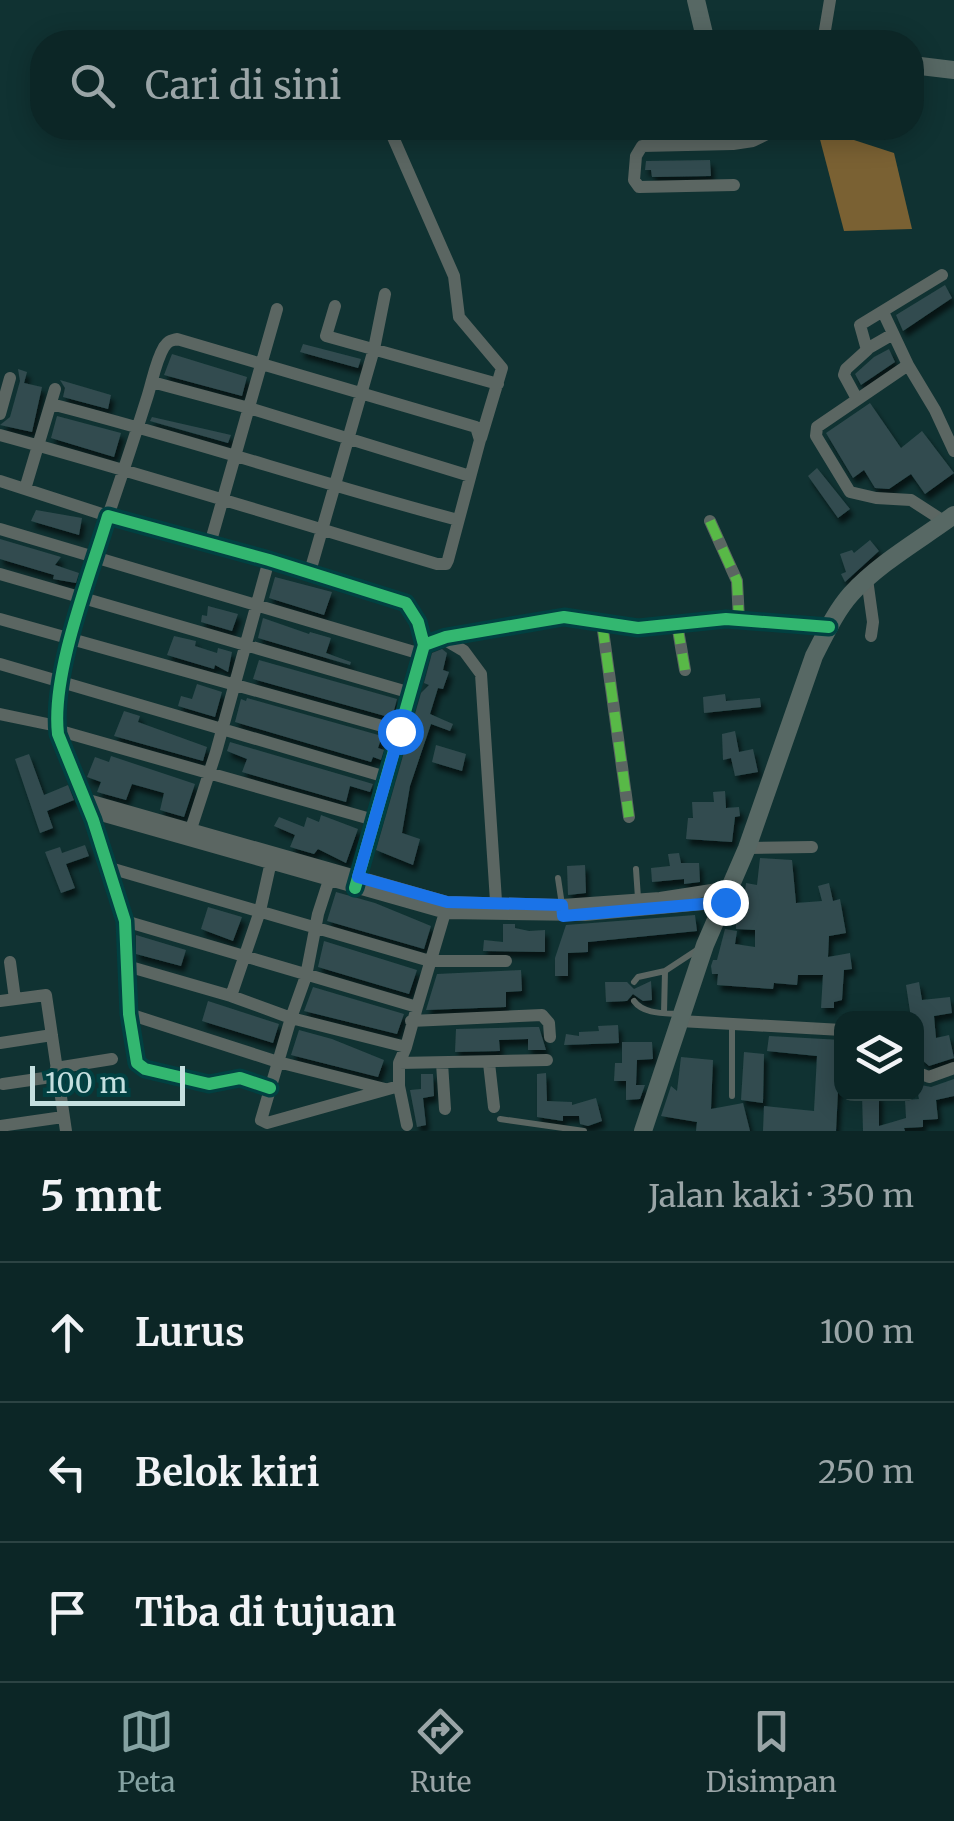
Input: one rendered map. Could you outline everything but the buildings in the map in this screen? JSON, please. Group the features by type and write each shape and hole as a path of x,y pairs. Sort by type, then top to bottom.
{"main road":[{"path":"696,0 703,30"},
{"path":"924,66 954,70"},
{"path":"643,1131 676,1016 747,848 814,656 852,593 950,519"}],"street":[{"path":"825,30 830,0"},
{"path":"0,435 446,564 502,368 460,318 454,276 394,140"},
{"path":"692,140 693,145"},
{"path":"734,185 640,187 636,184 636,156 642,146 755,140"},
{"path":"867,348 859,327 942,275"},
{"path":"309,575 362,394 385,294"},
{"path":"335,306 326,336 498,384"},
{"path":"210,544 277,308"},
{"path":"884,312 954,452"},
{"path":"857,399 844,372 867,348 893,334"},
{"path":"270,1088 240,1078 209,1084 144,1069 135,1058 128,1014 125,920 110,868 57,728 60,681 108,516 165,346 178,339 476,427 480,440"},
{"path":"908,364 816,431 850,492 911,500 950,519"},
{"path":"0,414 10,378"},
{"path":"152,382 470,476"},
{"path":"25,490 55,389"},
{"path":"52,404 138,426 335,488 458,520"},
{"path":"0,481 406,603 418,622 422,649 356,883"},
{"path":"710,522 738,582 739,620"},
{"path":"0,529 422,649 442,638 564,616 638,628 739,620 829,627"},
{"path":"190,833 269,560"},
{"path":"0,574 411,693"},
{"path":"867,579 874,622 871,636"},
{"path":"0,619 400,731"},
{"path":"602,622 629,817"},
{"path":"676,624 685,670"},
{"path":"442,638 464,650 481,674 496,902"},
{"path":"0,664 386,777"},
{"path":"0,714 374,820"},
{"path":"0,727 22,721"},
{"path":"87,806 446,908 562,911 728,894"},
{"path":"747,848 812,847"},
{"path":"272,858 330,880 356,883"},
{"path":"230,996 260,911 272,858"},
{"path":"110,868 430,961 506,962"},
{"path":"330,880 315,926 306,976 260,1116 267,1123 393,1088"},
{"path":"446,908 496,902 562,911"},
{"path":"407,1125 393,1088 446,908"},
{"path":"125,920 414,1014 542,1016 549,1023 550,1037"},
{"path":"10,962 15,999"},
{"path":"127,966 291,1018 406,1047"},
{"path":"0,1001 46,995 64,1124 0,1126"},
{"path":"128,1014 278,1062 393,1088"},
{"path":"676,1016 732,1024 834,1030"},
{"path":"0,1043 52,1036"},
{"path":"3,1084 112,1059"},
{"path":"400,1063 547,1060"},
{"path":"442,1063 445,1109"},
{"path":"489,1063 497,1112"},
{"path":"924,1075 929,1077 954,1068"}],"lane":[{"path":"636,869 638,904"},
{"path":"558,878 562,911"},
{"path":"634,982 638,977 664,971 705,945"},
{"path":"634,1001 638,1007 676,1016 664,971"},
{"path":"732,1024 732,1096"},
{"path":"497,1112 584,1131"}],"shaded area":[{"path":"820,140 854,140 894,153 912,229 844,231"}],"marked path":[{"path":"710,521 737,581 739,620"},
{"path":"602,623 629,817"},
{"path":"677,624 685,670"}],"cycle path":[{"path":"270,1088 240,1078 209,1084 145,1069 137,1063 129,1014 125,921 93,820 58,734 57,710 66,654 108,516 406,603 418,622 424,645 355,888"},
{"path":"424,645 446,637 564,617 638,628 726,619 829,627"}],"route":[{"path":"400,731 358,877 447,902 562,905 563,916 725,902"}]}
